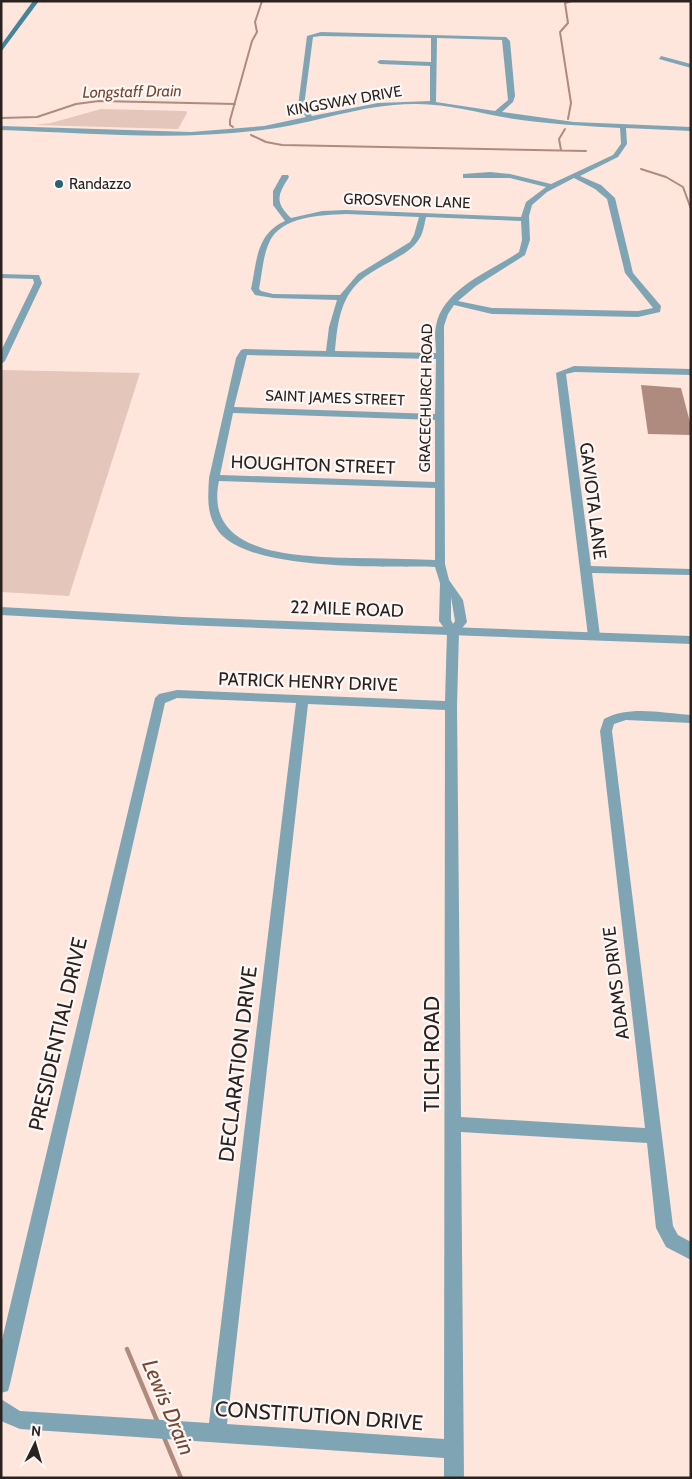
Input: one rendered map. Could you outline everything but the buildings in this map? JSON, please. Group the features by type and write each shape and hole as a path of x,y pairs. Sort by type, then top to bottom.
{"main road":[{"path":"1,50 36,1"}],"street":[{"path":"311,119 301,106 310,36 312,35 504,38 507,41 512,96 511,101 497,113"},
{"path":"433,103 434,36"},
{"path":"660,58 691,66"},
{"path":"380,62 434,64"},
{"name":"KINGSWAY DRIVE","path":"1,128 203,134 248,130 378,105 433,103 561,123 691,129"},
{"name":"GRACECHURCH ROAD","path":"453,631 445,621 445,584 440,564 441,322 452,302 522,253 527,244 525,220 528,205 539,194 616,156 624,144 623,127"},
{"path":"466,176 496,173 512,174 553,187"},
{"path":"452,302 492,311 638,314 657,310 657,306 629,273 611,198 598,187 575,176"},
{"path":"285,177 274,193 277,207 290,221 270,234 265,242 256,289 258,293 273,296 342,298"},
{"name":"GROSVENOR LANE","path":"290,221 330,212 525,220"},
{"path":"330,353 333,319 342,298 354,283 378,264 413,243 418,235 423,215"},
{"path":"365,258 378,264"},
{"path":"1,276 36,277 38,283 1,361"},
{"path":"440,356 249,351 240,358 214,478 211,504 215,518 221,527 235,539 256,550 296,559 440,564"},
{"name":"GAVIOTA LANE","path":"594,636 560,376 564,371 574,369 691,372"},
{"name":"SAINT JAMES STREET","path":"228,410 440,416"},
{"name":"HOUGHTON STREET","path":"214,478 440,485"},
{"path":"585,569 691,572"},
{"name":"22 MILE ROAD","path":"1,612 691,640"},
{"name":"TILCH ROAD","path":"453,631 451,706 454,1478"},
{"name":"PATRICK HENRY DRIVE","path":"164,697 177,694 451,706"},
{"name":"PRESIDENTIAL DRIVE","path":"1,1384 156,705 164,697"},
{"name":"DECLARATION DRIVE","path":"217,1433 302,700"},
{"name":"ADAMS DRIVE","path":"691,719 626,716 611,720 606,731 665,1228 672,1241 691,1251"},
{"path":"454,1124 654,1136"},
{"name":"CONSTITUTION DRIVE","path":"2,1410 20,1420 454,1449"}],"shaded area":[{"path":"101,109 186,111 187,113 178,129 35,125 51,123"},
{"path":"1,370 140,373 69,596 1,592"},
{"path":"641,385 681,388 691,426 691,435 648,434"}],"waterway":[{"path":"234,104 252,41 257,32 255,22 262,1"},
{"path":"568,119 571,103 560,32 568,23 565,3 572,1"},
{"name":"Longstaff Drain","path":"1,118 37,117 76,104 99,101 234,104"},
{"path":"233,127 230,125 230,120 234,104"},
{"path":"561,150 559,139 565,129"},
{"path":"251,135 266,142 282,145 586,151"},
{"path":"641,169 666,177 683,187 691,209"},
{"name":"Lewis Drain","path":"127,1349 158,1423"},
{"name":"Lewis Drain","path":"163,1435 181,1478"}],"place":[{"name":"Randazzo","path":"59,184"}]}
